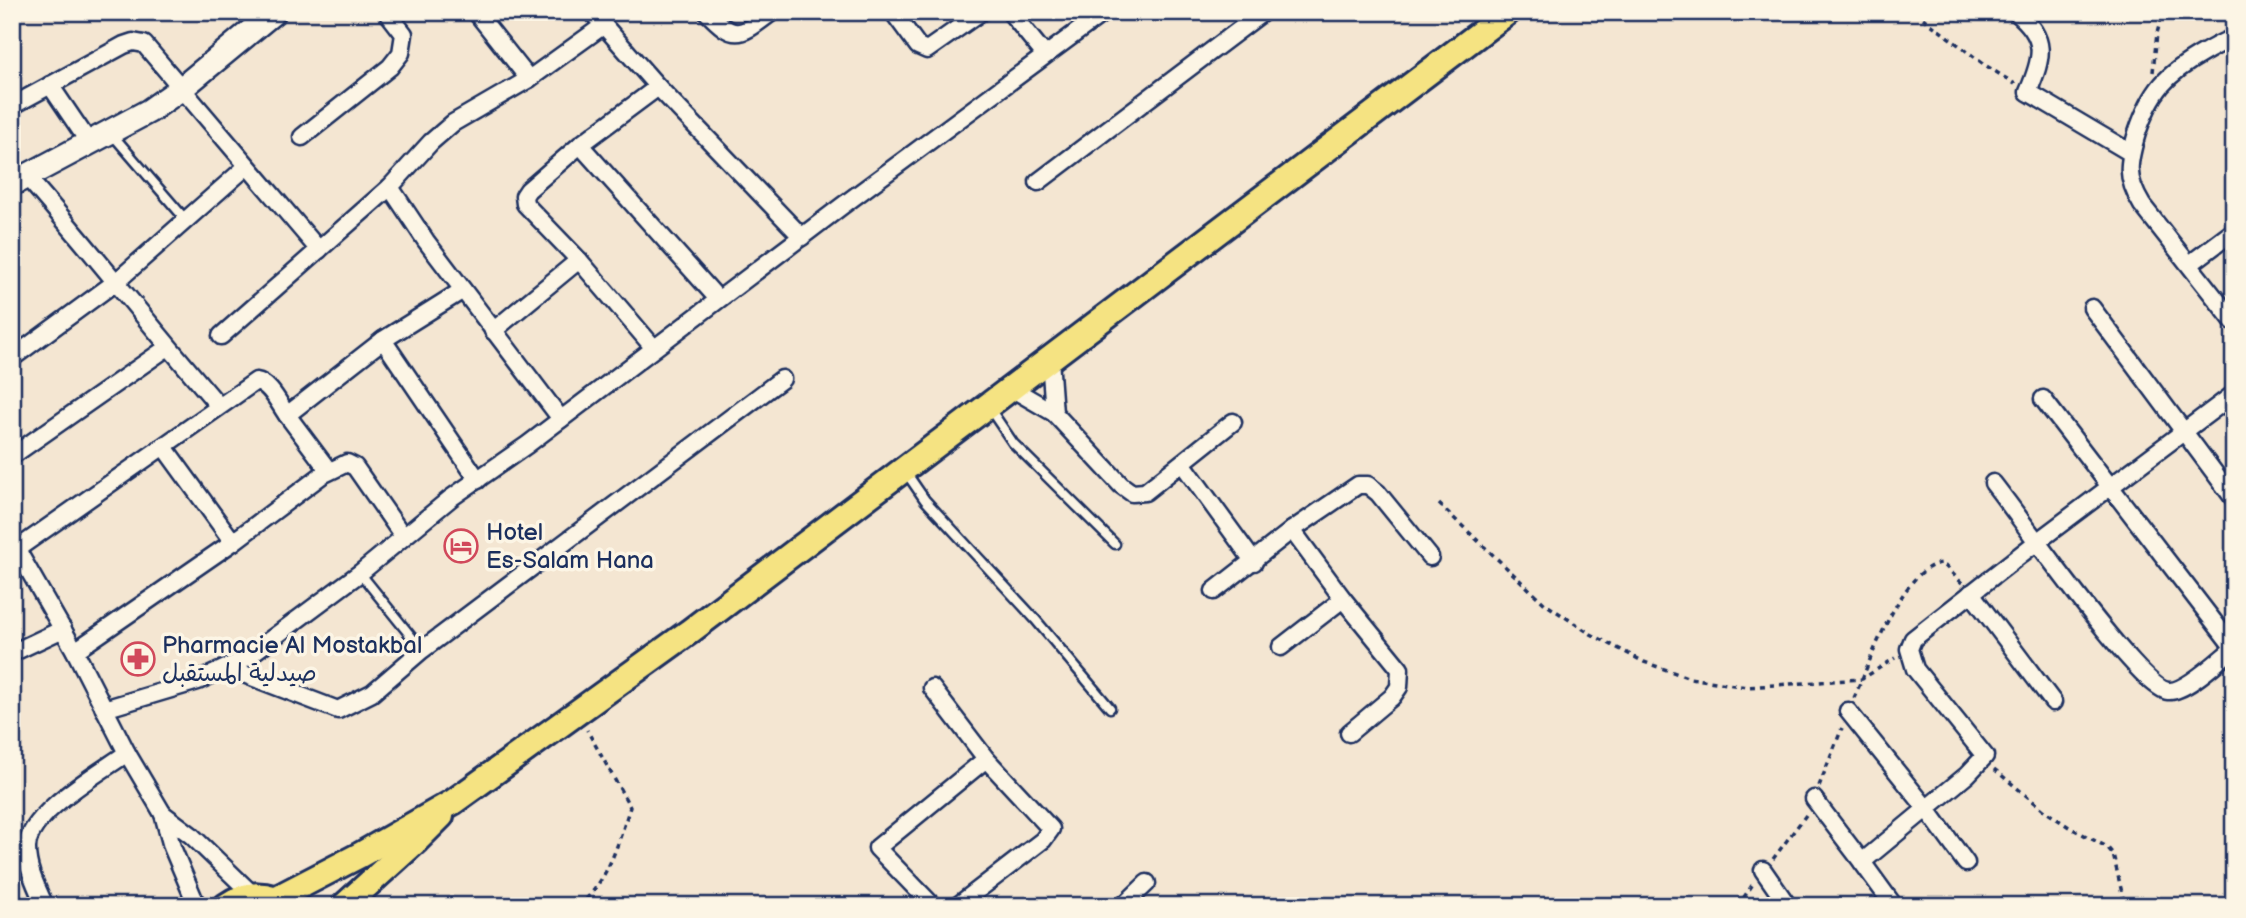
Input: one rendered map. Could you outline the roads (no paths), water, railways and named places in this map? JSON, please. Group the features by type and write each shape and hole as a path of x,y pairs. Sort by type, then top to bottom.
{"main road":[{"path":"226,906 241,898 273,900 453,802 700,624 1508,12"},
{"path":"344,906 417,841 453,802"}],"street":[{"path":"219,406 168,347 117,281 20,180 149,111 182,88 274,12"},
{"path":"302,137 390,67 401,53 404,34 387,12"},
{"path":"476,12 529,79"},
{"path":"592,12 658,88 802,237"},
{"path":"707,12 722,29 736,33 747,31 772,12"},
{"path":"893,12 918,46 928,50 981,12"},
{"path":"1010,12 1045,55"},
{"path":"104,709 172,690 228,668 272,639 360,573 403,536 1104,12"},
{"path":"1038,182 1263,12"},
{"path":"2016,12 2032,27 2040,43 2035,77 2028,92 2131,153"},
{"path":"221,336 390,187 431,142 453,123 529,79 604,25"},
{"path":"2234,38 2178,68 2155,91 2131,153 2130,179 2133,190 2154,222 2234,322"},
{"path":"12,106 124,45 139,42 154,53 246,167 319,250"},
{"path":"50,85 90,144"},
{"path":"654,348 579,260 525,204 524,196 580,145 658,88"},
{"path":"580,145 718,299"},
{"path":"12,358 117,281 246,167"},
{"path":"390,187 493,331 561,419"},
{"path":"2190,264 2234,231"},
{"path":"493,331 579,260"},
{"path":"287,415 383,341 463,290"},
{"path":"2092,309 2234,499"},
{"path":"383,341 478,480"},
{"path":"12,456 168,347"},
{"path":"1050,359 1054,413"},
{"path":"228,668 338,710 372,693 422,650 782,379"},
{"path":"197,906 172,847 163,814 127,753 75,651 15,545 164,447 256,381 261,382 329,471"},
{"path":"1012,388 1054,413 1121,485 1132,493 1145,492 1233,422"},
{"path":"1862,862 1967,775 1985,756 1915,669 1909,649 1913,639 2234,394"},
{"path":"1993,483 2119,649 2162,690 2174,691 2234,648 2043,399"},
{"path":"164,447 233,542"},
{"path":"75,651 233,542 329,471 347,463 351,463 374,492 403,536"},
{"path":"1182,463 1254,562"},
{"path":"1214,591 1292,530 1358,485 1368,485 1378,493 1430,557"},
{"path":"1292,530 1400,669 1399,687 1392,697 1349,733"},
{"path":"1971,593 2053,702"},
{"path":"1281,647 1343,599"},
{"path":"15,647 62,629"},
{"path":"932,688 986,759 1051,829 1043,840 957,906"},
{"path":"1848,711 1926,808 1965,863"},
{"path":"45,906 32,876 26,847 34,825 54,806 127,753"},
{"path":"933,906 877,848 986,759"},
{"path":"1814,799 1894,906"},
{"path":"163,814 273,900"},
{"path":"1763,870 1788,906"},
{"path":"1131,903 1147,883"}],"lane":[{"path":"111,133 186,220"},
{"path":"988,407 1013,443 1115,544"},
{"path":"904,468 925,500 1035,618 1110,708"},
{"path":"360,573 422,650"}],"place":[{"name":"Hotel Es-Salam Hana","path":"461,546"},
{"name":"Pharmacie Al Mostakbal صيدلية المستقبل","path":"138,659"}]}
